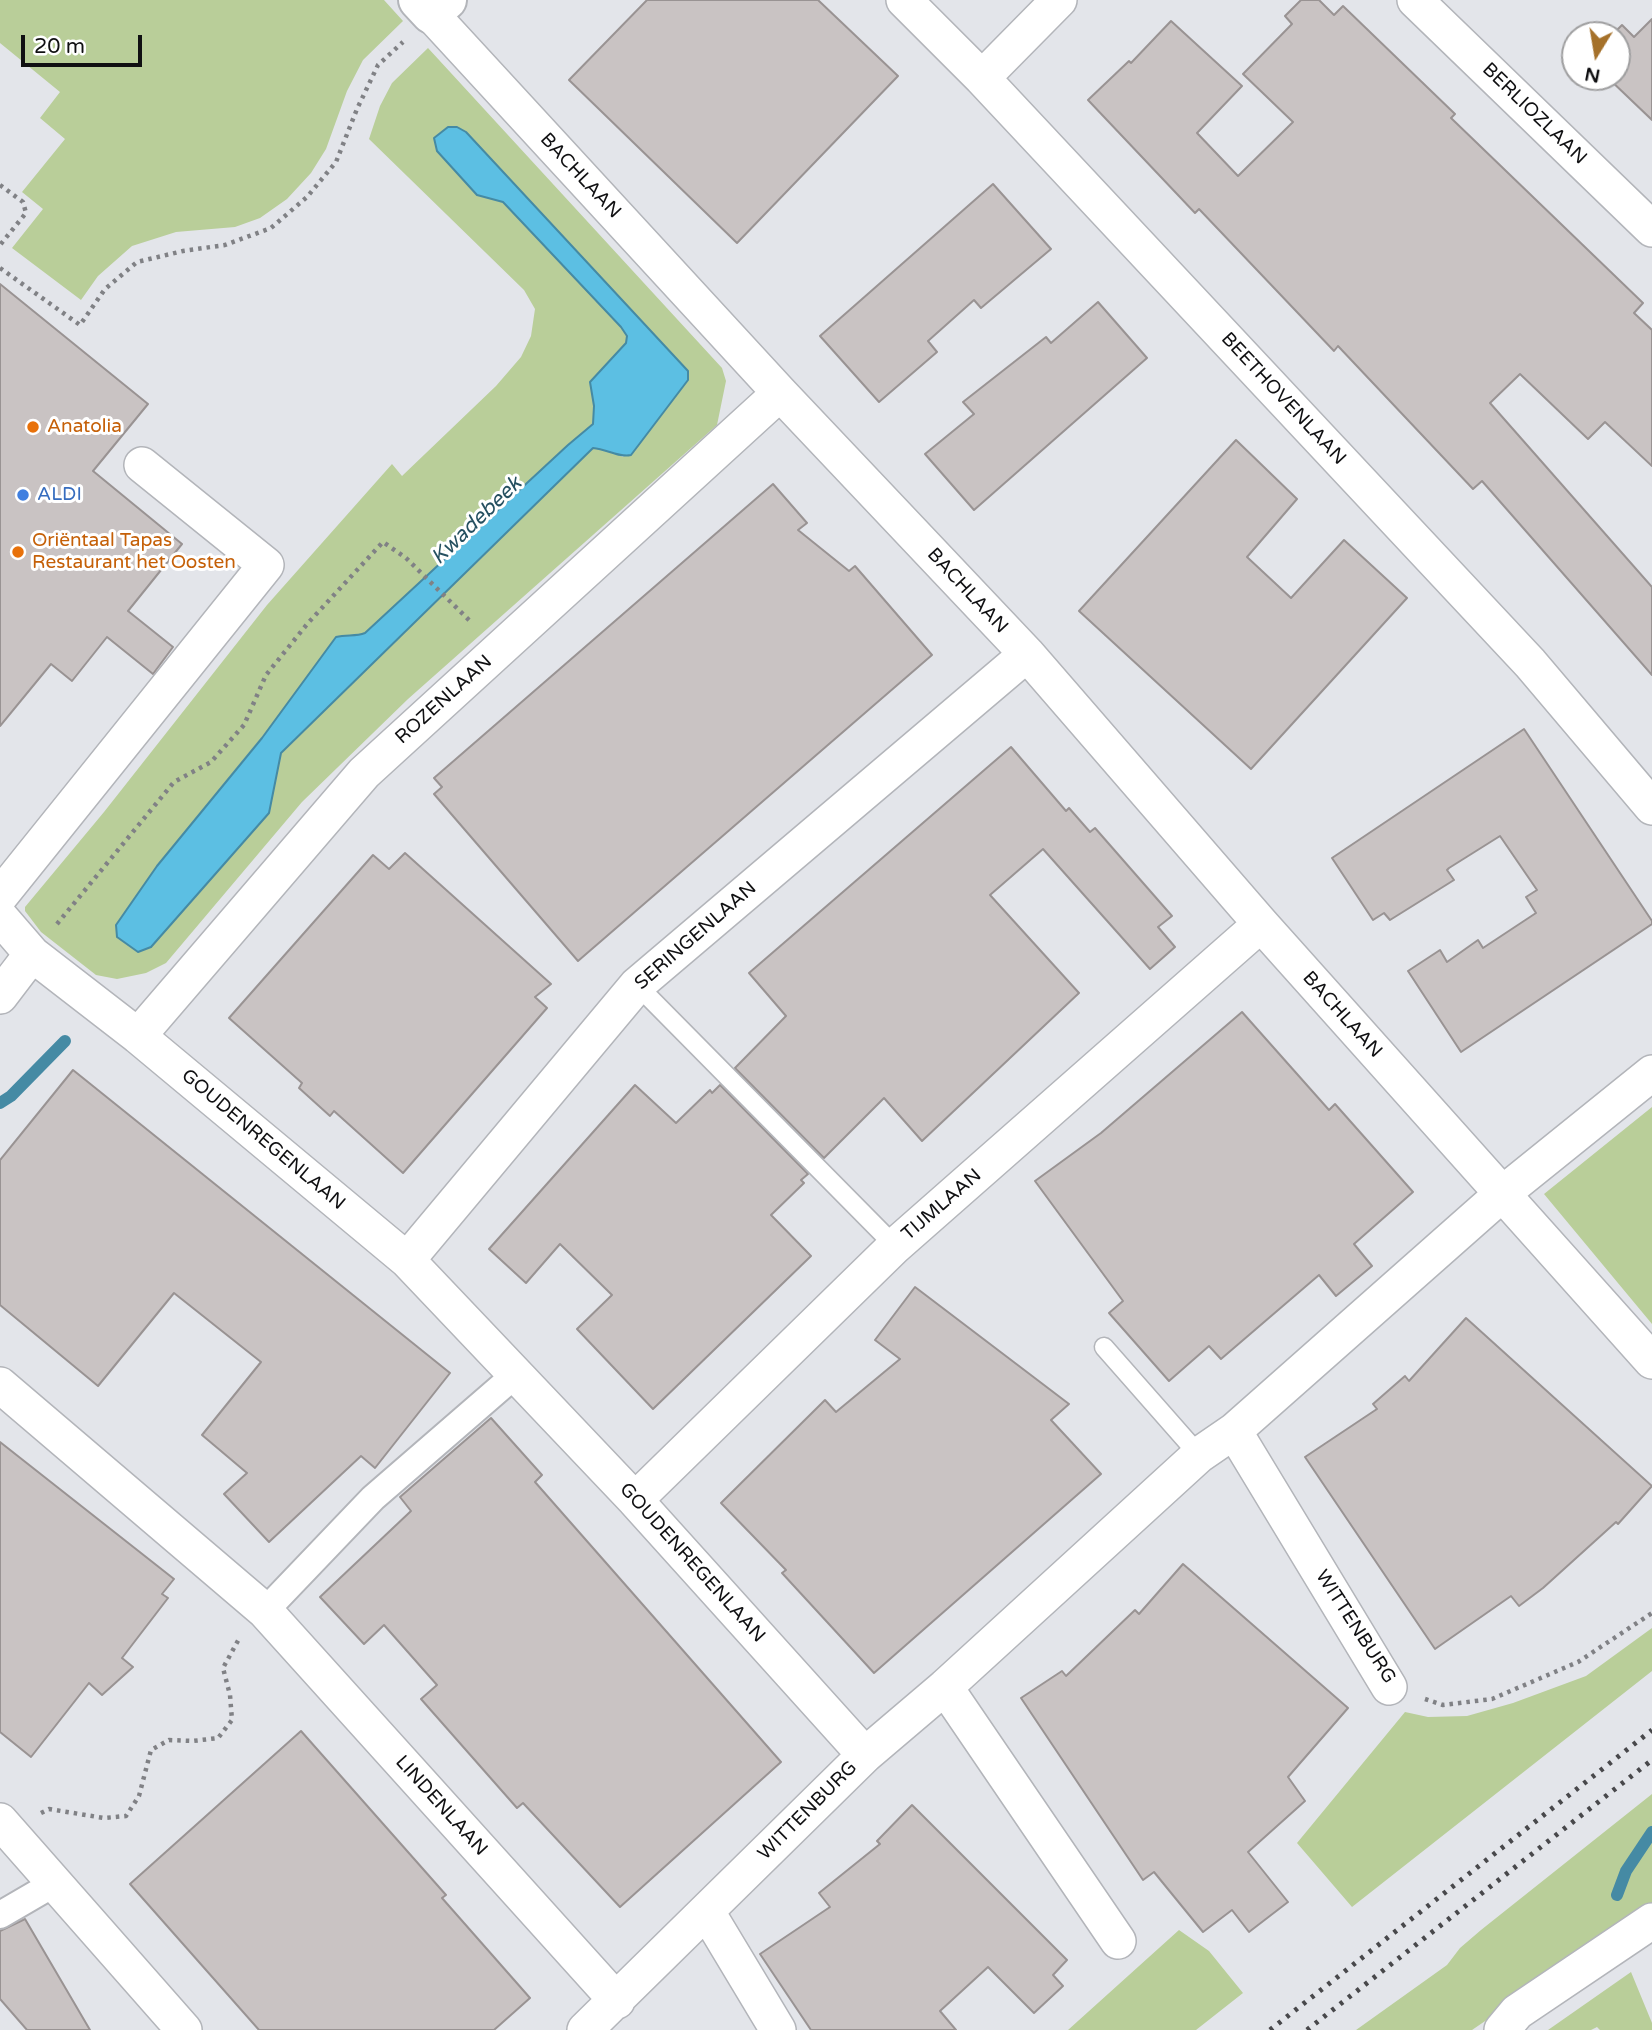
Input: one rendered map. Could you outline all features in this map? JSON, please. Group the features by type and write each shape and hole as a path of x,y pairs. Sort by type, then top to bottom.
{"street":[{"name":"BEETHOVENLAAN","path":"904,0 982,78 1530,663 1652,807"},
{"path":"982,78 1059,0"},
{"name":"BERLIOZLAAN","path":"1415,0 1652,229"},
{"name":"BACHLAAN","path":"432,5 780,393 1027,654 1261,924 1502,1194"},
{"name":"ROZENLAAN","path":"138,1036 364,773 780,393"},
{"path":"0,896 266,565 142,465"},
{"name":"SERINGENLAAN","path":"407,1260 637,985 1027,654"},
{"name":"GOUDENREGENLAAN","path":"0,917 32,954 138,1036 407,1260 635,1500 865,1755"},
{"name":"TIJMLAAN","path":"635,1500 895,1246 1261,924"},
{"path":"0,996 32,954"},
{"name":"WITTENBURG","path":"585,2030 865,1755 945,1687 1199,1455 1234,1431 1502,1194 1652,1073"},
{"path":"1502,1194 1652,1361"},
{"path":"265,1611 380,1492 515,1375"},
{"name":"LINDENLAAN","path":"0,1385 265,1611 617,2001"},
{"name":"WITTENBURG","path":"1234,1431 1389,1687"},
{"path":"945,1687 1118,1941"},
{"path":"6,1828 184,2030"},
{"path":"0,1915 55,1883"},
{"path":"707,1912 778,2030"},
{"path":"1502,2030 1517,2012 1652,1920"}],"lane":[{"path":"637,985 895,1246"},
{"path":"1104,1347 1199,1455"}],"path":[{"path":"0,268 79,325 104,289 137,262 225,245 271,228 307,197 336,162 378,65 432,5"},
{"path":"0,184 23,202 26,213 0,245"},
{"path":"32,954 174,782 211,762 244,725 266,676 308,623 383,542 406,558 481,631"},
{"path":"6,1828 49,1809 104,1818 126,1816 139,1796 150,1749 169,1740 218,1738 232,1720 230,1695 223,1668 236,1643 265,1611"},
{"name":"WITTENBURG","path":"1389,1687 1443,1705 1492,1699 1578,1662 1652,1613"}],"green space":[{"path":"0,0 384,0 403,21 363,60 347,91 326,149 311,173 287,199 260,218 235,227 176,232 132,246 98,276 81,300 12,248 43,209 22,192 65,139 40,118 60,92 0,43"},
{"path":"428,48 722,368 726,381 717,425 408,699 302,802 166,963 146,973 117,979 96,975 41,932 25,911 25,907 104,812 267,605 392,464 402,476 496,386 521,357 531,336 535,309 524,290 369,139 380,106 392,83","holes":["466,132 688,379 623,457 607,449 593,448 281,753 117,936 116,925 157,866 345,635 355,637 365,633 593,424 594,406 590,382 626,344 627,336 622,327 503,202 477,195"]},
{"path":"1652,1107 1652,1324 1544,1194"},
{"path":"1652,1628 1652,1671 1352,1907 1297,1843 1405,1712 1428,1717 1467,1716 1513,1703 1586,1676"},
{"path":"1652,1794 1652,1907 1472,2030 1356,2030 1447,1965 1460,1948 1481,1930"},
{"path":"1179,1930 1209,1951 1243,1993 1196,2030 1068,2030"},
{"path":"1631,1972 1652,2023 1652,2030 1600,2030 1597,2027 1591,2030 1548,2030"}],"water":[{"path":"448,127 457,127 466,132 688,371 688,380 631,455 593,448 281,753 269,813 151,947 138,952 117,937 116,925 157,866 262,738 336,637 365,633 593,424 594,406 590,382 626,343 627,336 621,327 503,202 477,195 437,151 434,138"}],"building":[{"path":"647,0 818,0 898,76 737,243 569,80"},
{"path":"1301,0 1319,0 1334,15 1343,6 1455,114 1451,118 1643,303 1634,313 1652,330 1652,466 1605,422 1588,439 1520,374 1490,403 1652,587 1652,675 1482,481 1473,489 1338,346 1334,351 1199,209 1195,213 1088,100 1129,61 1131,63 1171,21 1242,86 1197,133 1238,176 1293,122 1243,74 1292,24 1285,16"},
{"path":"1652,19 1652,120 1622,91 1631,91 1631,34 1634,37"},
{"path":"993,184 1051,249 981,308 974,300 928,341 937,352 879,402 820,336"},
{"path":"0,284 148,404 93,471 182,544 128,611 173,647 153,674 107,637 72,681 51,664 0,726"},
{"path":"1098,302 1147,358 974,510 925,454 974,414 963,402 1046,337 1051,343"},
{"path":"1236,440 1297,499 1247,557 1291,598 1344,540 1407,598 1251,769 1079,611"},
{"path":"773,484 807,523 798,530 849,571 855,566 932,655 578,961 434,794 442,787 434,778"},
{"path":"1524,729 1652,924 1461,1052 1408,971 1440,950 1447,962 1478,940 1483,948 1536,913 1526,897 1537,890 1500,836 1449,868 1447,870 1454,880 1390,920 1384,913 1373,920 1332,858"},
{"path":"1011,747 1066,811 1069,808 1090,832 1095,828 1172,916 1158,927 1175,947 1150,969 1043,849 990,895 1079,993 922,1141 884,1098 824,1158 735,1068 786,1016 749,973"},
{"path":"405,853 551,984 535,997 547,1008 403,1173 334,1111 330,1116 299,1088 302,1083 229,1018 373,855 389,869"},
{"path":"1242,1012 1329,1110 1335,1104 1413,1192 1354,1244 1372,1266 1336,1296 1319,1275 1221,1359 1209,1346 1169,1381 1109,1313 1123,1301 1035,1181 1101,1133"},
{"path":"73,1070 450,1373 375,1468 361,1456 269,1542 224,1494 247,1473 202,1435 261,1362 174,1293 98,1386 0,1305 0,1160"},
{"path":"635,1085 676,1123 710,1090 712,1093 720,1085 808,1174 801,1180 804,1183 771,1215 811,1256 653,1409 577,1329 612,1295 560,1244 526,1283 489,1249"},
{"path":"915,1287 1069,1404 1051,1420 1101,1474 874,1673 782,1573 786,1570 721,1503 825,1400 836,1412 900,1359 875,1340"},
{"path":"1466,1318 1652,1486 1618,1524 1616,1522 1543,1588 1519,1606 1511,1596 1435,1649 1305,1457 1377,1409 1373,1404 1405,1376 1409,1381"},
{"path":"491,1418 542,1475 535,1482 781,1762 620,1907 523,1803 517,1808 421,1699 437,1685 384,1625 364,1644 320,1597 411,1511 400,1497"},
{"path":"0,1442 174,1579 162,1594 168,1598 122,1658 133,1667 102,1695 89,1683 31,1757 0,1732"},
{"path":"1183,1564 1348,1708 1288,1777 1305,1801 1248,1852 1288,1902 1249,1932 1232,1910 1203,1932 1154,1872 1143,1880 1021,1698 1062,1671 1066,1676 1135,1610 1139,1614"},
{"path":"301,1731 446,1895 442,1898 530,1998 494,2030 259,2030 130,1884"},
{"path":"912,1805 1067,1960 1053,1975 1063,1986 1034,2013 988,1967 940,2011 956,2030 811,2030 760,1954 830,1907 819,1893 880,1844 877,1841"},
{"path":"25,1919 90,2030 27,2030 0,1999 0,1931"}],"waterway":[{"name":"Kwadebeek","path":"0,1103 11,1096 65,1041"},
{"path":"1617,1895 1626,1871 1652,1832"}],"railway":[{"path":"1270,2030 1652,1730"},
{"path":"1307,2030 1652,1760"}],"place":[{"name":"Anatolia","path":"33,427"},
{"name":"ALDI","path":"23,495"},
{"name":"Oriëntaal Tapas Restaurant het Oosten","path":"18,552"}]}
